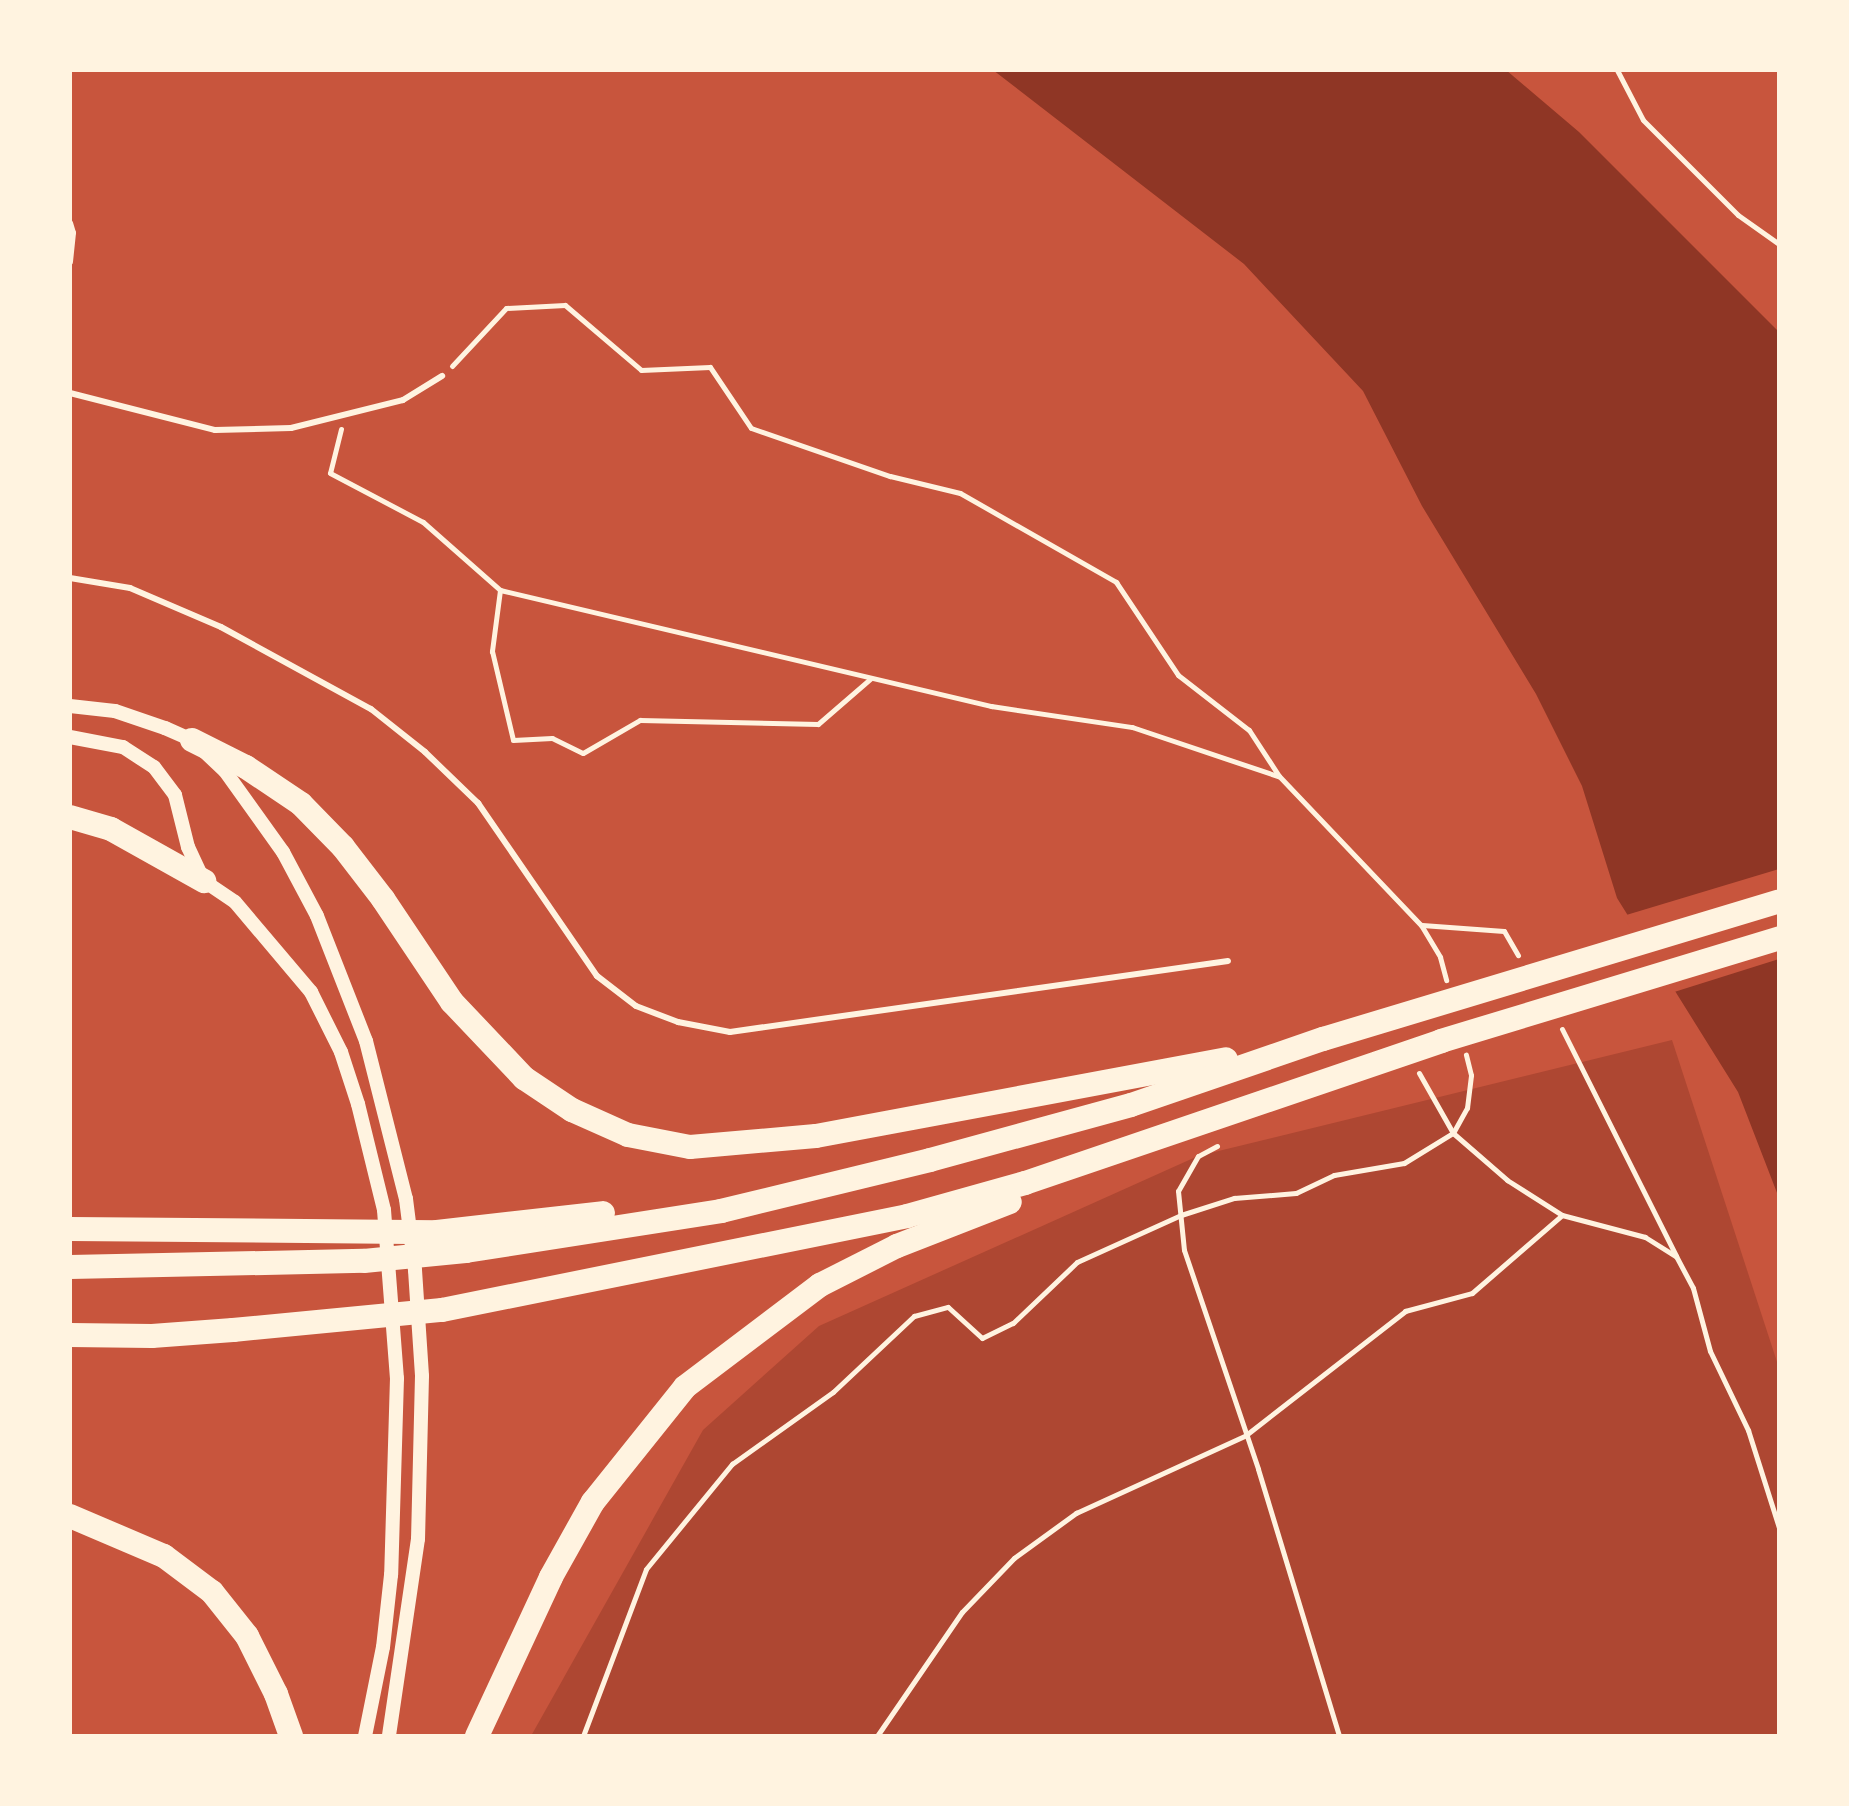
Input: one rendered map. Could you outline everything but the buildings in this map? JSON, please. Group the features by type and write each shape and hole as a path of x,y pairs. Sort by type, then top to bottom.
{"highway":[{"path":"192,740 246,767 312,815 383,899 452,1002 524,1078 572,1110 628,1135 690,1147 816,1136 1323,1039"},
{"path":"70,817 111,829 204,881"},
{"path":"70,1267 280,1265 466,1251 721,1211 1131,1105 1323,1039 1779,901"},
{"path":"70,1335 220,1331 442,1310 907,1216 1025,1183 1779,938"},
{"path":"477,1736 551,1577 593,1502 685,1387 820,1285 897,1246 953,1223 1452,1044"},
{"path":"70,1229 437,1232 804,1191"},
{"path":"70,1516 164,1556 212,1592 247,1636 276,1694 291,1736"}],"street":[{"path":"70,706 115,711 192,740 225,771 251,803 283,852 317,916 358,1018 406,1199 415,1270 422,1376 418,1539 389,1736"},
{"path":"70,737 123,747 154,767 175,795 188,847 204,881 235,902 311,992 341,1052 371,1147 384,1210 397,1378 391,1575 383,1647 365,1736"}],"lane":[{"path":"70,223 73,233 70,262"},
{"path":"70,393 215,430 291,428 403,400 442,376"},
{"path":"70,578 130,588 221,627 371,709 425,752 478,803 597,976 636,1006 678,1022 730,1032 1228,961"}],"path":[{"path":"1617,70 1643,120 1738,215 1779,244"},
{"path":"442,376 506,308 565,305 641,370 710,367 751,428 890,476 960,493 1116,582 1178,675 1249,730 1279,776 1421,925 1440,957 1448,987"},
{"path":"344,415 330,473 423,522 500,590 991,706 1132,727 1279,776"},
{"path":"500,590 492,651 513,740 552,738 583,753 640,720 818,724 870,679"},
{"path":"1421,925 1504,931 1526,969"},
{"path":"1557,1019 1579,1057 1693,1288 1710,1351 1748,1430 1779,1528"},
{"path":"583,1736 646,1569 732,1464 833,1392 914,1316 948,1307 982,1338 1013,1323 1077,1262 1181,1215 1234,1198 1296,1193 1334,1175 1404,1163 1453,1133 1467,1108 1471,1075 1452,1044"},
{"path":"1418,1070 1438,1113 1453,1133 1507,1180 1562,1215 1645,1237 1676,1256"},
{"path":"1221,1143 1198,1156 1178,1191 1184,1250 1246,1435 1339,1736"},
{"path":"877,1736 962,1612 1014,1558 1076,1513 1246,1435 1405,1311 1472,1293 1562,1215"}],"shaded area":[{"path":"993,70 1506,70 1579,132 1779,332 1779,1198 1738,1092 1617,898 1582,786 1536,694 1422,506 1363,391 1244,264"},
{"path":"1672,1040 1779,1368 1779,1736 531,1736 703,1430 819,1326 1198,1156"}],"pier":[{"path":"1779,869 1779,959 1671,993 1623,916"}]}
